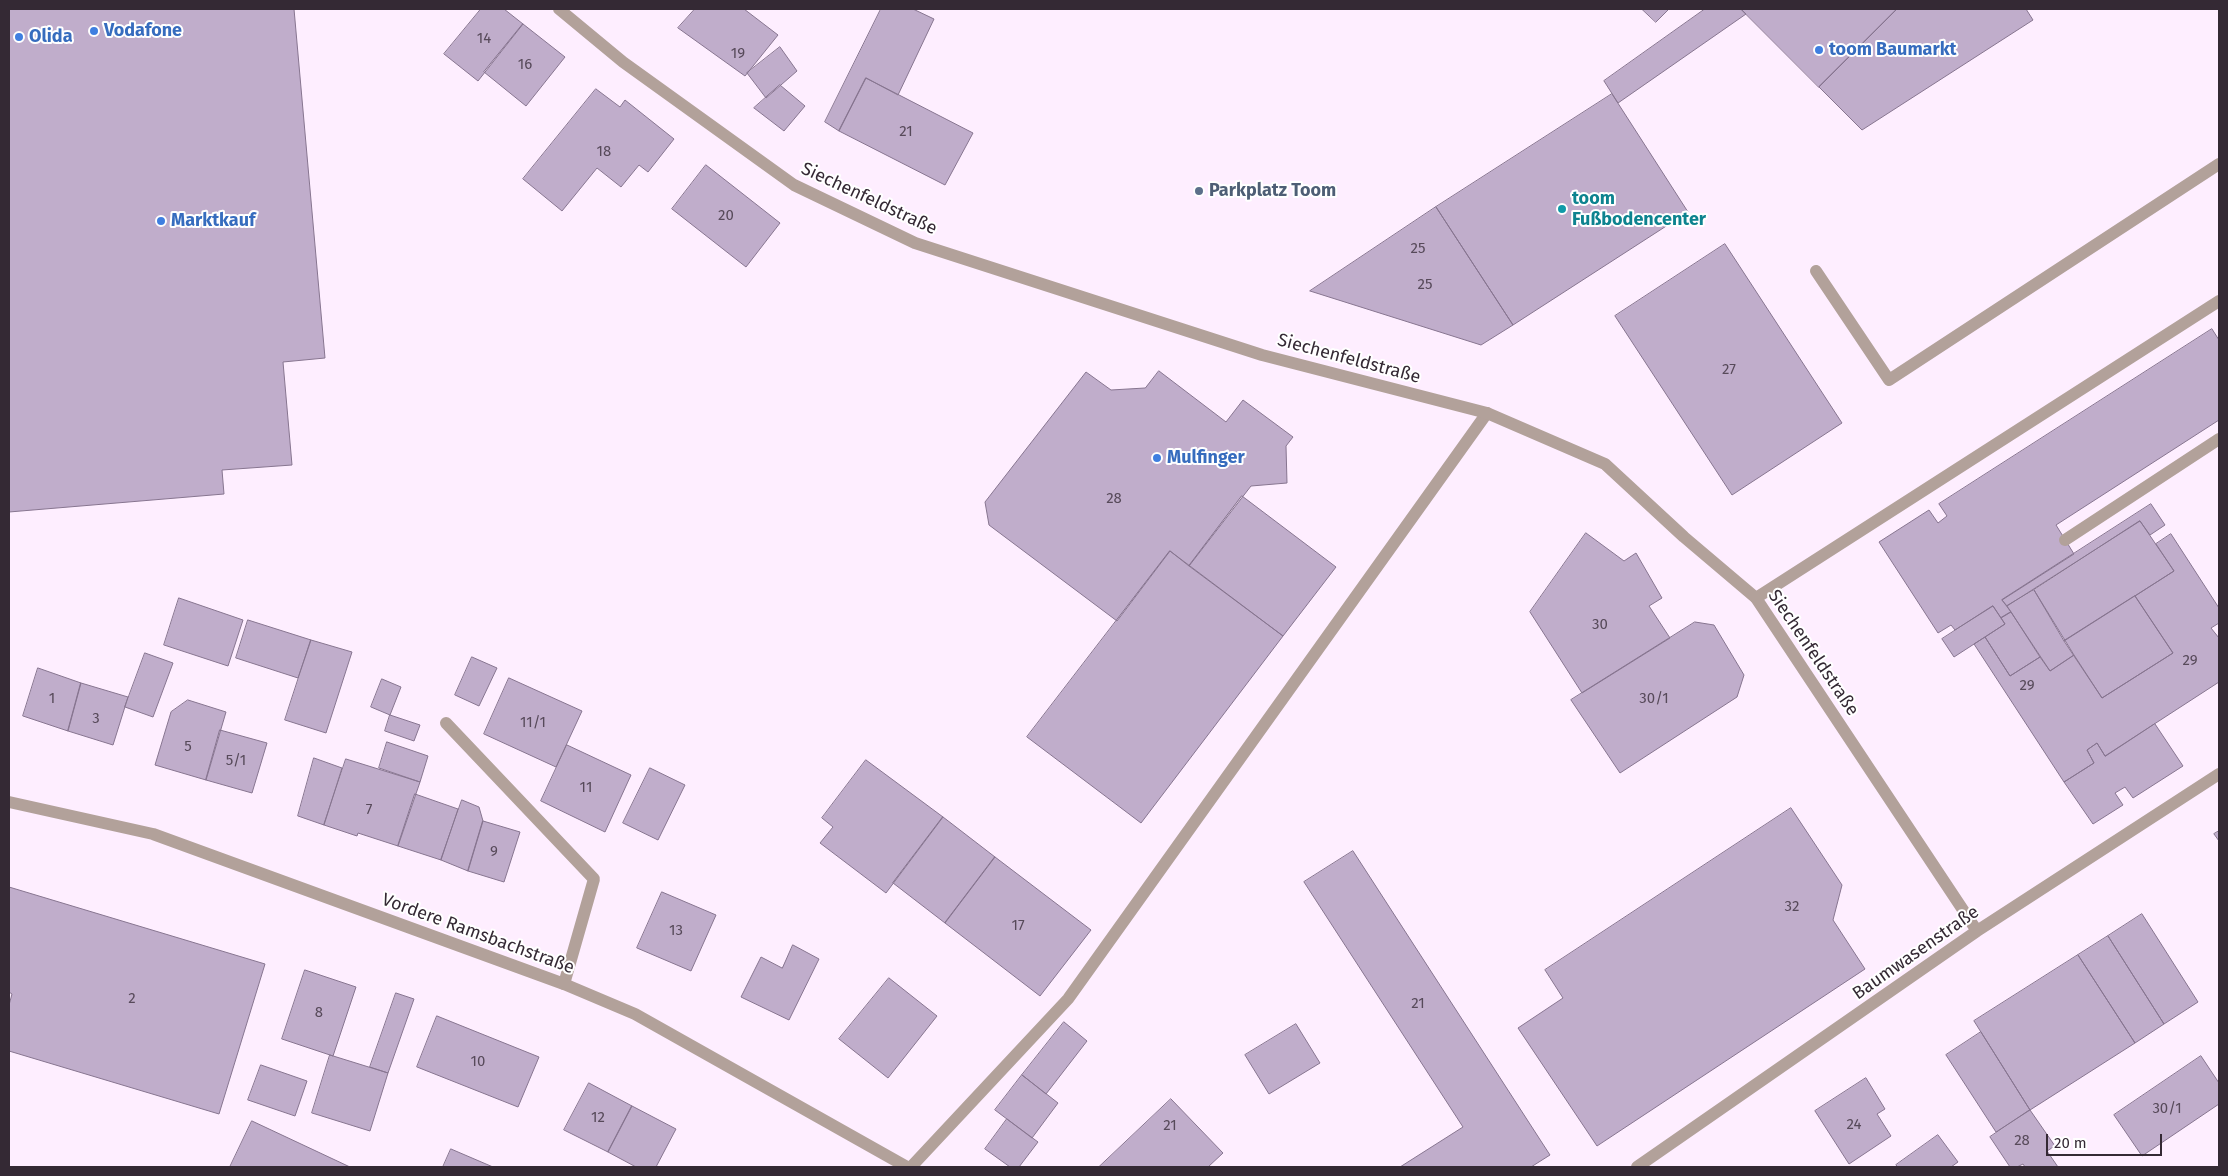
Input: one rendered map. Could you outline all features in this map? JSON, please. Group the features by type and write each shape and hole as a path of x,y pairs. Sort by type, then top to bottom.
{"street":[{"name":"Siechenfeldstraße","path":"559,9 623,62 794,185 916,243 1262,355 1487,413 1605,464 1684,537 1756,598 1977,931"},
{"path":"1816,271 1889,380 2219,164"},
{"path":"1756,598 2219,301"},
{"path":"911,1167 1068,999 1487,413"},
{"path":"2066,540 2219,439"},
{"path":"446,724 594,879 564,984"},
{"name":"Baumwasenstraße","path":"1637,1167 1977,931 2219,774"},
{"name":"Vordere Ramsbachstraße","path":"9,802 153,834 564,984 635,1014 907,1167"}],"building":[{"name":"Marktkauf","path":"9,9 294,9 325,358 283,362 292,465 222,470 224,494 9,512"},
{"path":"481,9 504,9 523,24 478,81 444,54"},
{"path":"695,9 744,9 778,35 745,76 678,28"},
{"path":"881,9 913,9 934,19 898,95 866,78 839,131 825,122"},
{"path":"1642,9 1669,9 1656,22"},
{"path":"1705,9 1741,9 1746,14 1618,103 1604,81"},
{"name":"toom Baumarkt","path":"1741,9 1897,9 1819,87"},
{"path":"1897,9 2026,9 2033,20 1862,130 1819,87"},
{"path":"523,24 565,57 526,106 484,72"},
{"path":"780,47 797,71 766,98 747,73"},
{"path":"866,78 973,133 945,185 839,131"},
{"path":"780,85 805,106 784,131 754,108"},
{"path":"596,89 620,107 625,100 674,139 648,172 639,165 621,187 597,168 562,211 523,179"},
{"name":"toom Fußbodencenter","path":"1612,94 1688,212 1513,325 1436,207"},
{"path":"706,165 780,223 746,267 672,209"},
{"path":"1436,207 1513,325 1481,345 1310,291"},
{"path":"1725,244 1842,423 1732,495 1615,316"},
{"path":"2212,329 2219,340 2219,420 2056,525 2074,554 2002,600 2011,612 2001,618 1993,606 1955,630 1951,625 1938,633 1879,542 1929,510 1938,523 1947,516 1939,504"},
{"path":"1159,371 1226,422 1243,400 1293,437 1286,446 1287,483 1251,486 1189,566 1170,551 1117,621 989,525 985,502 1086,372 1111,390 1145,388"},
{"path":"1242,496 1336,567 1283,636 1189,566"},
{"path":"2151,504 2165,525 2150,535 2140,521 2007,606 2002,600"},
{"path":"2140,521 2174,571 2064,641 2034,590"},
{"path":"1586,533 1624,561 1636,553 1662,598 1649,606 1670,638 1582,693 1530,612"},
{"path":"2171,534 2219,608 2219,623 2211,628 2219,638 2219,682 2105,756 2097,743 2087,750 2094,763 2064,782 1974,644 1985,637 2010,676 2040,657 2050,671 2074,655 2102,698 2173,653 2135,596 2174,571 2156,544"},
{"path":"1170,551 1283,636 1141,823 1027,737"},
{"path":"2034,590 2074,655 2050,671 2007,606"},
{"path":"2135,596 2173,653 2102,698 2064,641"},
{"path":"179,598 243,620 228,666 164,645"},
{"path":"1993,606 2005,624 1954,657 1942,639"},
{"path":"2011,612 2040,657 2010,676 1985,637 2005,624 2001,618"},
{"path":"248,620 311,640 298,678 236,658"},
{"path":"1695,622 1714,625 1744,675 1737,697 1620,773 1571,700"},
{"path":"311,640 352,652 326,733 285,720"},
{"path":"145,653 173,663 153,717 125,707"},
{"path":"472,657 497,668 479,706 455,695"},
{"path":"38,668 81,683 68,731 23,716"},
{"path":"509,678 582,711 556,767 484,734"},
{"path":"382,679 401,687 390,715 371,707"},
{"path":"81,683 128,697 113,745 68,731"},
{"path":"188,700 226,712 206,780 155,765 171,712"},
{"path":"390,715 420,725 414,741 385,731"},
{"path":"2155,724 2183,766 2133,798 2125,787 2115,793 2123,805 2093,824 2064,782 2094,763 2087,750 2097,743 2105,756"},
{"path":"220,730 267,743 252,793 206,780"},
{"path":"387,742 428,756 420,782 379,768"},
{"path":"567,745 631,775 605,832 541,801"},
{"path":"314,758 342,768 324,825 298,816"},
{"path":"346,759 420,782 398,846 358,833 357,836 324,825"},
{"path":"866,760 943,817 886,893 820,843 833,827 822,818"},
{"path":"650,768 685,785 658,840 623,823"},
{"path":"415,794 458,809 441,860 398,846"},
{"path":"462,800 479,807 483,821 468,871 441,860"},
{"path":"1791,808 1842,885 1833,920 1865,969 1597,1146 1518,1028 1563,998 1545,970"},
{"path":"943,817 995,857 945,923 893,883"},
{"path":"483,821 520,832 504,882 468,871"},
{"path":"2219,831 2219,841 2214,834"},
{"path":"1353,851 1550,1155 1531,1167 1400,1167 1463,1127 1304,882"},
{"path":"995,857 1091,930 1040,996 945,923"},
{"path":"9,887 265,964 219,1114 9,1051 9,1005 12,994 9,992"},
{"path":"662,892 716,915 691,971 637,948"},
{"path":"2142,914 2198,1002 2164,1024 2108,936"},
{"path":"2108,936 2164,1024 2135,1043 2078,955"},
{"path":"793,945 819,959 789,1020 741,997 761,957 782,968"},
{"path":"2078,955 2135,1043 2030,1110 1974,1021"},
{"path":"305,970 356,987 333,1056 282,1039"},
{"path":"889,978 937,1016 888,1078 839,1039"},
{"path":"396,993 414,999 388,1073 370,1067"},
{"path":"437,1016 539,1057 518,1107 417,1067"},
{"path":"1064,1022 1087,1041 1046,1094 1022,1075"},
{"path":"1296,1024 1320,1063 1269,1094 1245,1055"},
{"path":"1981,1032 2030,1110 1996,1132 1946,1055"},
{"path":"330,1055 388,1073 370,1131 312,1113"},
{"path":"2201,1056 2219,1083 2219,1104 2142,1156 2114,1115"},
{"path":"261,1065 307,1081 295,1116 248,1100"},
{"path":"1022,1075 1058,1103 1032,1138 995,1110"},
{"path":"1866,1078 1885,1109 1877,1114 1891,1136 1849,1164 1815,1111"},
{"path":"589,1083 632,1106 608,1152 564,1130"},
{"path":"1171,1099 1223,1153 1208,1167 1099,1167"},
{"path":"632,1106 676,1129 656,1167 636,1167 608,1152"},
{"path":"2030,1110 2055,1146 2047,1151 2058,1167 2025,1167 2023,1164 2017,1167 2010,1167 1990,1137"},
{"path":"1007,1119 1038,1142 1019,1167 1010,1167 985,1149"},
{"path":"252,1121 350,1167 230,1167"},
{"path":"1938,1135 1958,1162 1951,1167 1898,1167 1896,1165"},
{"path":"451,1149 493,1167 443,1167"}],"place":[{"name":"Vodafone","path":"94,31"},
{"name":"Olida","path":"19,37"},
{"name":"toom Baumarkt","path":"1819,50"},
{"name":"Parkplatz Toom","path":"1199,191"},
{"name":"toom Fußbodencenter","path":"1562,209"},
{"name":"Marktkauf","path":"161,221"},
{"name":"Mulfinger","path":"1157,458"}]}
